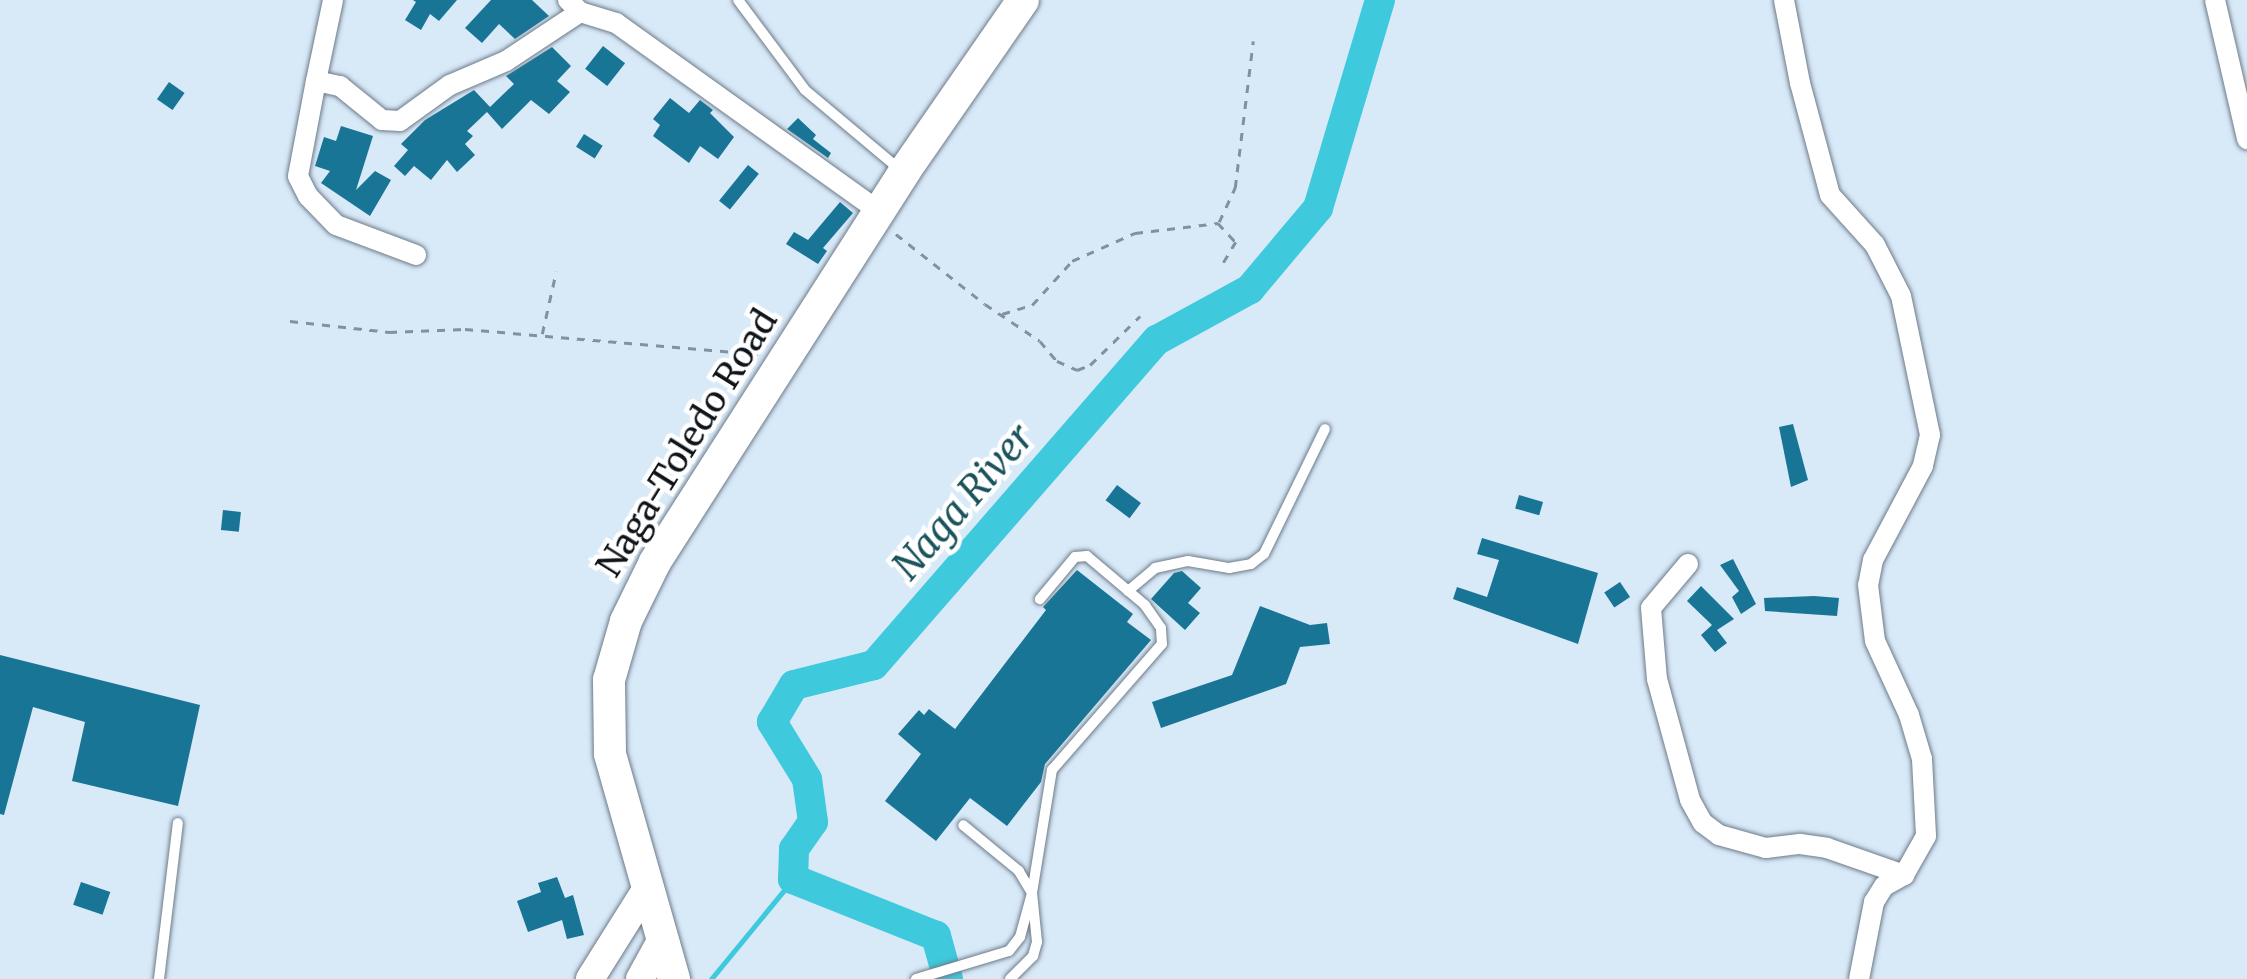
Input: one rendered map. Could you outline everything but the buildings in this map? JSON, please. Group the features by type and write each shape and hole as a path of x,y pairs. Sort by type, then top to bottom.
{"highway":[{"name":"Naga-Toledo Road","path":"674,979 610,754 609,680 626,621 655,562 877,214 1023,0"}],"main road":[{"path":"590,979 647,888"},
{"path":"640,979 662,939"}],"street":[{"path":"334,0 298,176 308,196 336,225 416,255"},
{"path":"1784,0 1830,195 1875,246 1901,296 1930,435 1922,466 1873,560 1868,585 1875,641 1910,715 1922,759 1926,836 1904,875 1884,886 1874,902 1859,979"},
{"path":"2215,0 2247,139"},
{"path":"316,81 340,86 382,120 400,121 450,85 506,61 574,6 616,23 877,214"},
{"path":"1688,564 1651,608 1657,679 1690,800 1703,823 1719,835 1750,844 1828,848 1904,875"}],"lane":[{"path":"738,0 805,90 873,151 904,172"},
{"path":"1128,591 1156,568 1188,561 1230,568 1251,564 1264,554 1325,429"},
{"path":"922,977 1009,952 1020,937 1032,893 1052,770 1162,644 1154,615 1087,556 1075,557 1040,599"},
{"path":"160,979 178,823"},
{"path":"964,824 1020,871 1032,893 1037,942 1025,965 1010,979"}],"path":[{"path":"1218,224 1236,188 1253,41"},
{"path":"877,214 1001,314 1040,340 1057,361 1076,370 1090,365 1140,316"},
{"path":"1001,314 1032,305 1072,261 1135,233 1218,224"},
{"path":"1218,224 1236,242 1223,264"},
{"path":"541,336 556,272"},
{"path":"290,321 389,332 465,329 744,350 784,362"}],"waterway":[{"name":"Naga River","path":"948,979 936,936 793,879 794,849 813,822 807,779 772,722 794,685 874,665 1157,340 1250,289 1318,208 1380,0"},
{"path":"711,979 793,879"}]}
